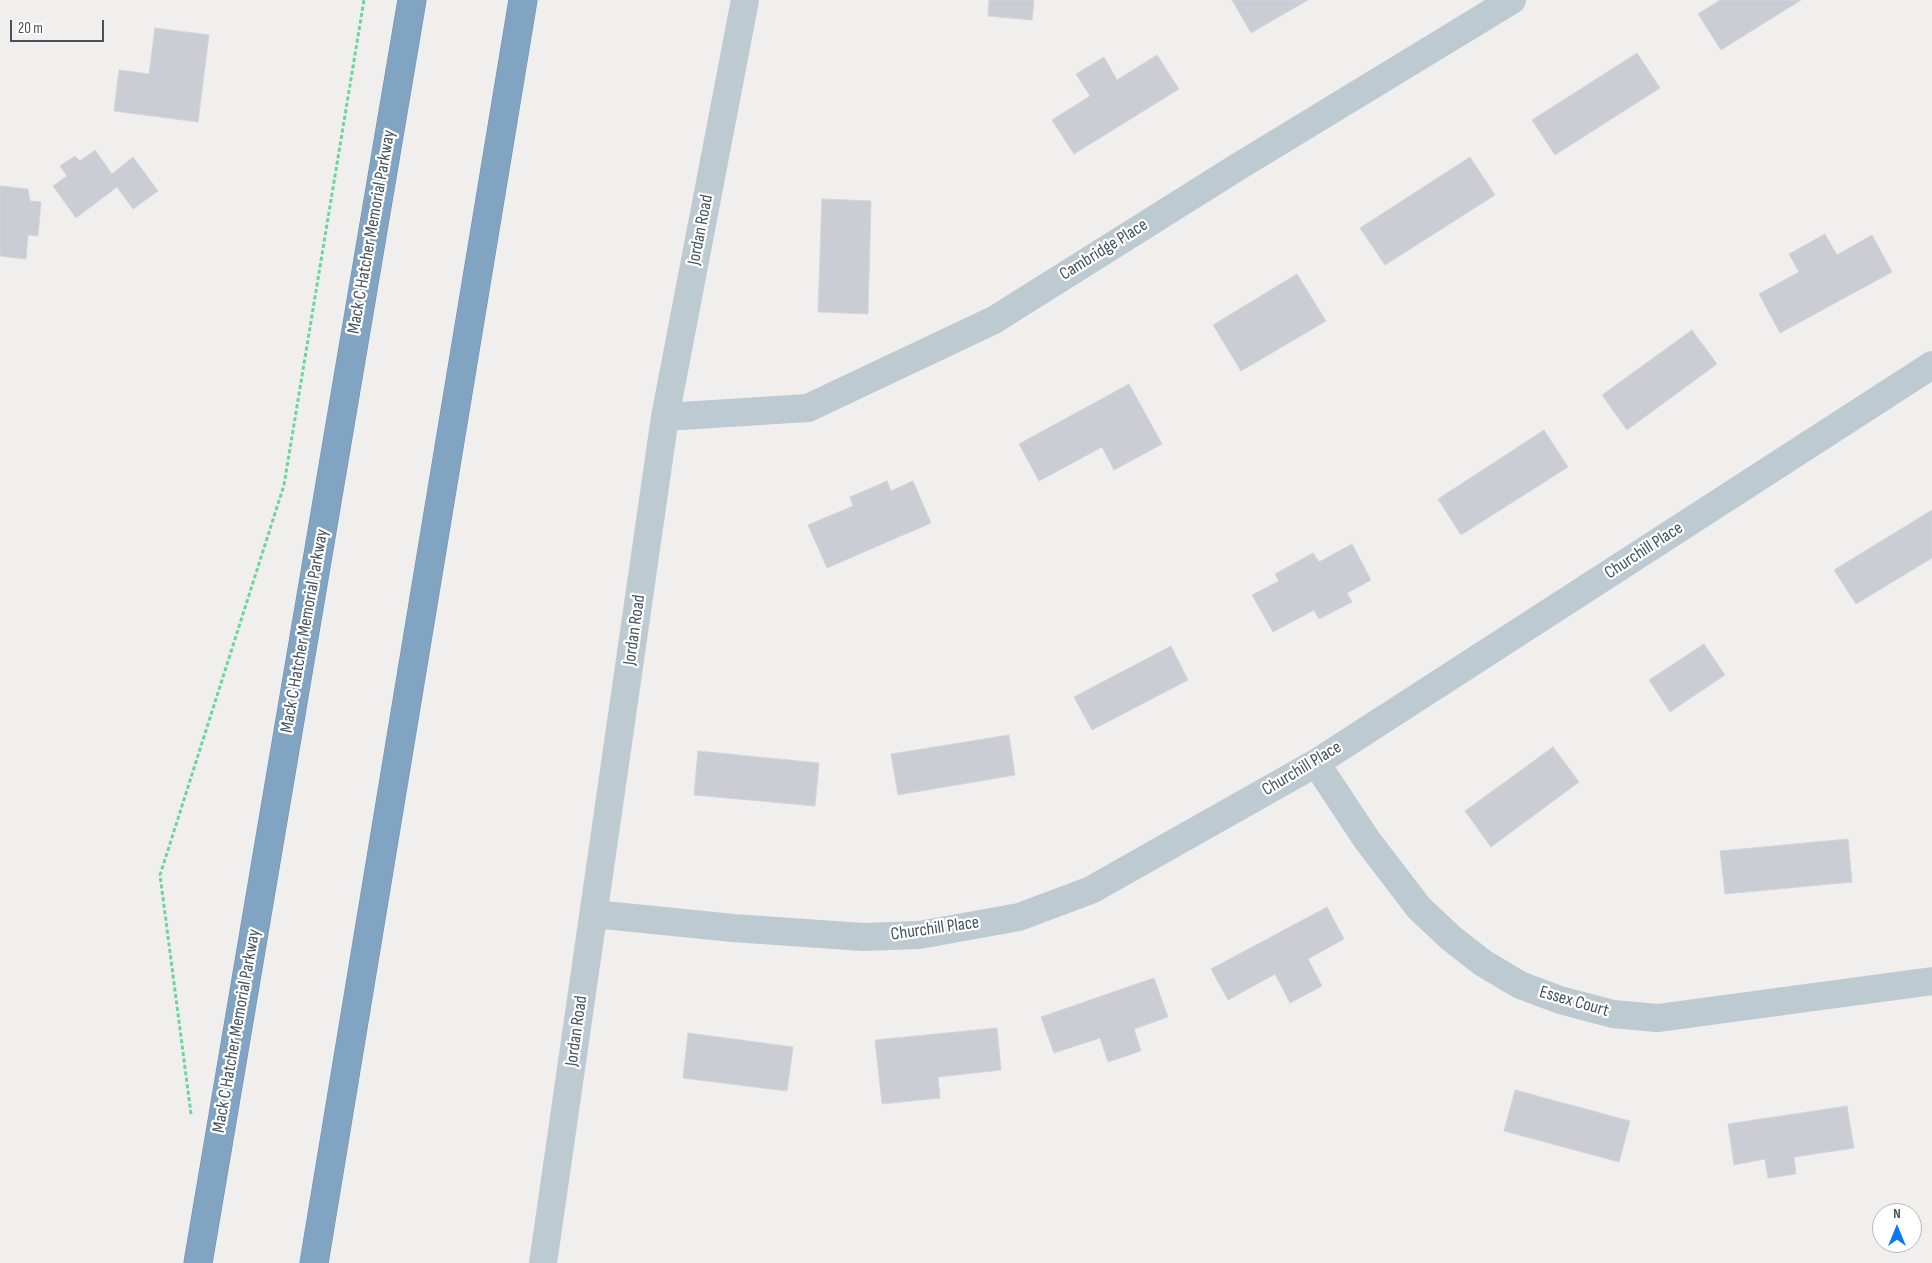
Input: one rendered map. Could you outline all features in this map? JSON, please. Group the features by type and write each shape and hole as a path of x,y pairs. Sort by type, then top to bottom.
{"highway":[{"name":"Mack C Hatcher Memorial Parkway","path":"198,1263 412,0"},
{"path":"314,1263 523,0"}],"street":[{"name":"Jordan Road","path":"543,1263 666,417 745,0"},
{"name":"Cambridge Place","path":"666,417 808,408 994,320 1227,173 1512,0"},
{"name":"Churchill Place","path":"594,914 733,928 863,937 919,935 1019,917 1091,890 1316,763 1932,365"},
{"name":"Essex Court","path":"1316,763 1367,840 1419,908 1451,938 1484,964 1520,985 1552,997 1613,1014 1657,1018 1932,981"}],"path":[{"path":"192,1118 160,875 284,485 364,0"}],"building":[{"path":"989,0 1034,0 1032,20 988,16"},
{"path":"1232,0 1308,0 1251,33"},
{"path":"1720,0 1801,0 1721,50 1698,14"},
{"path":"155,28 209,35 198,122 114,111 119,70 149,74"},
{"path":"1637,53 1660,88 1555,155 1532,120"},
{"path":"1157,55 1179,89 1074,154 1052,120 1090,96 1076,74 1104,57 1117,80"},
{"path":"95,150 112,174 133,157 158,191 133,209 117,187 76,218 53,186 67,176 60,166 75,156 80,161"},
{"path":"1470,157 1495,195 1385,265 1360,228"},
{"path":"0,186 28,189 30,201 41,202 38,236 28,235 26,259 0,256"},
{"path":"822,199 871,201 868,314 818,312"},
{"path":"1825,234 1837,255 1872,235 1892,272 1780,333 1759,294 1799,272 1789,254"},
{"path":"1297,274 1326,321 1241,371 1213,325"},
{"path":"1692,330 1717,364 1627,430 1602,395"},
{"path":"1129,384 1162,444 1114,470 1102,447 1039,481 1019,444"},
{"path":"1544,430 1568,467 1461,535 1438,499"},
{"path":"887,481 891,491 913,481 931,523 827,568 808,525 853,506 850,497"},
{"path":"1932,510 1932,558 1856,604 1834,570"},
{"path":"1352,544 1371,580 1347,593 1352,602 1319,619 1314,610 1273,632 1252,595 1279,581 1275,574 1313,553 1319,562"},
{"path":"1704,644 1725,675 1670,712 1649,680"},
{"path":"1171,646 1188,680 1092,730 1074,697"},
{"path":"1009,735 1015,775 898,795 891,754"},
{"path":"1553,747 1579,782 1491,847 1465,811"},
{"path":"698,751 819,763 815,806 694,795"},
{"path":"1848,839 1852,882 1725,894 1720,851"},
{"path":"1327,907 1344,939 1308,959 1322,986 1290,1003 1275,974 1228,1000 1211,969"},
{"path":"1154,978 1168,1017 1134,1029 1141,1051 1108,1062 1100,1038 1054,1053 1041,1017"},
{"path":"997,1028 1001,1070 938,1077 940,1098 882,1104 875,1040"},
{"path":"688,1033 793,1047 787,1091 683,1078"},
{"path":"1515,1090 1630,1121 1619,1162 1504,1131"},
{"path":"1847,1106 1854,1148 1794,1157 1796,1174 1768,1178 1765,1159 1734,1165 1728,1124"}]}
